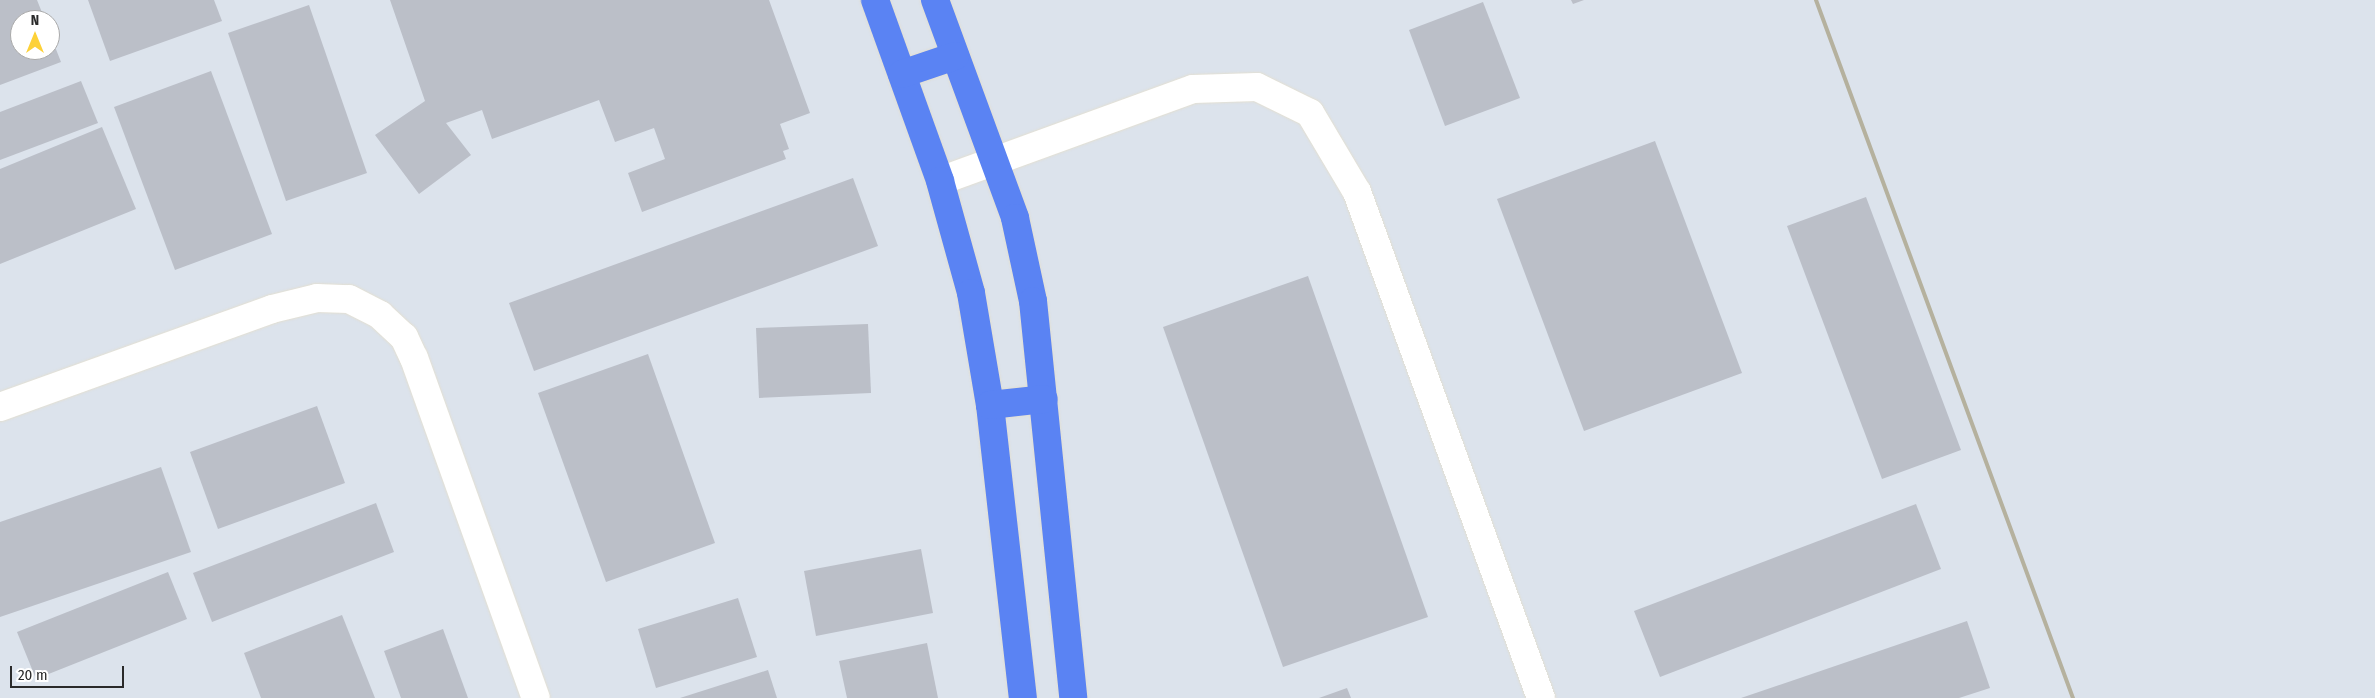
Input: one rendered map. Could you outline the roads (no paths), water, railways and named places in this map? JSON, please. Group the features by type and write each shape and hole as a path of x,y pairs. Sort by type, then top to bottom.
{"main road":[{"path":"875,0 940,180 971,292 990,405 1023,698"},
{"path":"934,0 1015,218 1033,301 1073,698"},
{"path":"902,74 955,56"},
{"path":"990,405 1044,400"}],"lane":[{"path":"940,180 995,162 1193,89 1257,87 1310,113 1357,192 1541,698"},
{"path":"0,407 272,309 316,298 349,299 380,314 404,337 414,358 536,698"}],"railway":[{"path":"1816,0 2073,698"}]}
